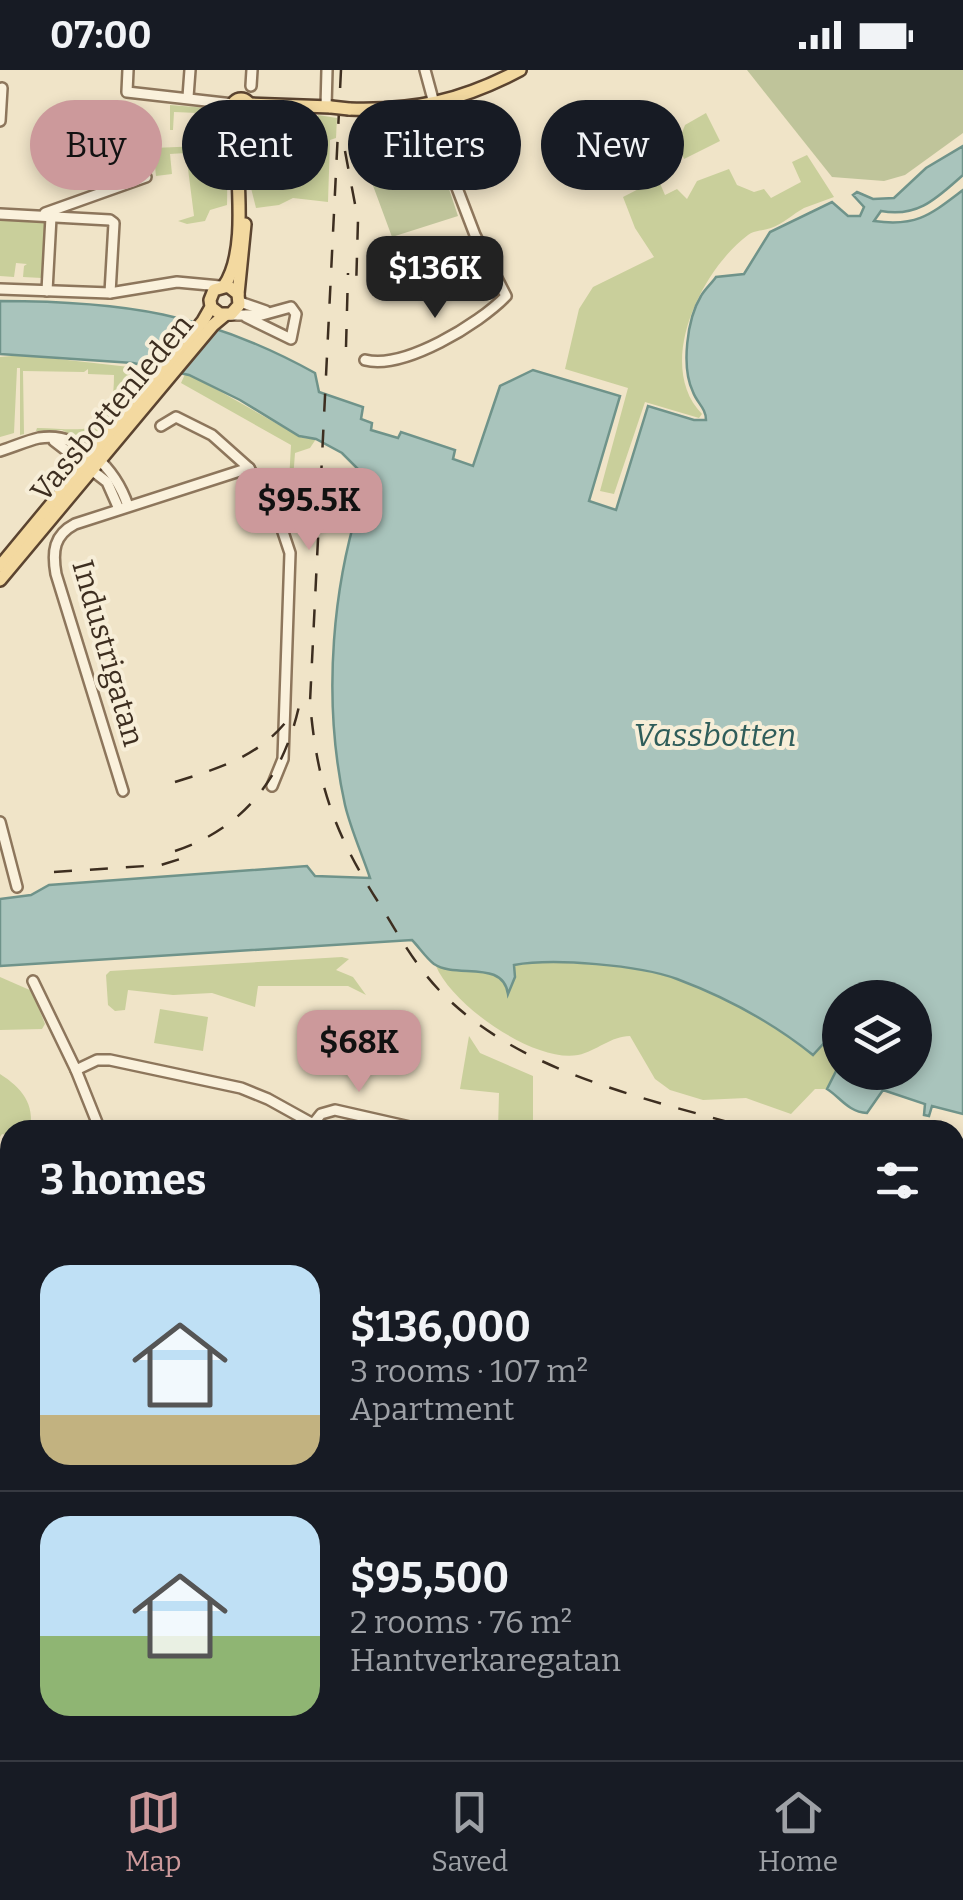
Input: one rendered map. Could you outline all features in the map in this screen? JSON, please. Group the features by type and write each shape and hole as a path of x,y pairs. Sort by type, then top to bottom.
{"main road":[{"path":"447,100 520,70"},
{"path":"328,107 348,108"},
{"path":"239,190 232,268 210,303 227,315 236,310 239,298 245,224 239,190"},
{"path":"222,286 232,288 239,298"},
{"name":"Vassbottenleden","path":"208,323 210,303"},
{"name":"Vassbottenleden","path":"0,566 208,323 227,315"},
{"name":"Vassbottenleden","path":"0,580 92,462"}],"street":[{"path":"128,70 127,92 199,100"},
{"path":"188,97 190,70"},
{"path":"251,86 252,70"},
{"path":"327,70 328,100"},
{"path":"425,70 433,100"},
{"path":"0,121 2,88"},
{"path":"37,216 110,190"},
{"path":"366,360 384,364 424,349 489,314 506,296 475,235 459,190"},
{"path":"0,214 110,220 114,223 110,293"},
{"path":"47,290 52,217"},
{"path":"0,289 110,293 186,283 222,286"},
{"path":"186,283 210,303"},
{"path":"239,298 266,312"},
{"path":"227,315 294,310 291,339 246,316"},
{"path":"161,426 176,417 212,435 250,468 281,526 290,553 283,759 272,786"},
{"path":"0,451 49,438 70,441 92,462 124,507"},
{"name":"Industrigatan","path":"123,791 53,558 54,546 64,530 250,468"},
{"path":"1,825 17,887"},
{"path":"33,982 96,1120"},
{"path":"76,1070 96,1060 110,1060 185,1076 255,1093 306,1120"},
{"path":"316,1120 321,1114 335,1110 380,1120"}],"green space":[{"path":"747,70 963,70 963,133 905,175 884,181 832,177"},
{"path":"170,105 182,106 182,112 174,112 170,130"},
{"path":"706,113 720,141 684,159 685,125"},
{"path":"328,117 337,118 336,138 330,140 328,202 293,198 279,205 256,208 252,190 328,190"},
{"path":"182,147 182,153 170,154 172,174 162,175 162,148"},
{"path":"807,155 834,197 748,235 715,270 690,319 683,345 682,370 688,394 702,414 699,418 645,402 614,494 600,491 628,388 565,369 579,309 593,287 654,257 635,228 623,197 637,190 663,190 665,195 678,190 687,199 697,181 729,169 737,185 754,192 764,189 771,198 801,182 792,162"},
{"path":"191,190 227,190 227,205 210,210 205,221 178,221 194,216"},
{"path":"375,190 449,190 458,216 392,237"},
{"path":"0,220 46,222 42,278 23,277 27,264 16,263 14,277 0,276"},
{"path":"23,355 147,372 123,371 141,374 142,383 104,427 81,441 62,430 36,431 83,429 103,421 113,396 114,375 88,374 88,369 23,371 24,434 20,435 17,368 14,433 0,437 0,357"},
{"path":"186,372 302,438 316,439 310,448 295,453 291,506 298,508 295,515 286,515 283,508 288,500 291,445 181,383"},
{"path":"349,959 336,970 353,977 366,995 348,986 258,986 255,1007 212,993 173,995 128,990 125,1010 115,1011 108,1005 106,975 110,971"},
{"path":"536,961 625,967 676,979 747,1011 812,1055 822,1045 822,1089 815,1089 791,1114 746,1098 703,1100 670,1090 655,1079 630,1036 578,1055 540,1050 518,1041 476,1013 436,966 489,974 505,984 509,992 515,977 514,964"},
{"path":"0,977 32,991 45,1024 42,1029 0,1030"},
{"path":"160,1009 208,1017 203,1051 154,1043"},
{"path":"469,1036 480,1053 533,1076 533,1120 498,1120 499,1093 460,1089"},
{"path":"0,1074 25,1098 31,1120 0,1120"}],"water":[{"name":"Vassbotten","path":"963,146 963,175 926,204 906,212 881,211 874,221 901,222 922,217 963,190 963,1114 932,1106 929,1116 924,1115 925,1104 883,1090 932,1090 932,980 822,980 822,1045 813,1055 748,1012 661,974 573,963 514,965 515,977 508,994 504,983 488,973 434,964 412,940 0,966 0,899 31,895 49,885 307,866 315,876 370,878 345,805 332,683 338,599 355,517 368,479 342,453 316,439 299,436 189,375 133,363 0,354 0,301 125,308 237,336 315,373 319,392 363,407 361,419 372,423 371,430 398,438 401,432 455,450 453,459 473,466 500,386 533,370 620,396 589,501 616,510 648,406 706,420 689,382 687,343 696,306 716,277 744,274 770,232 832,202 848,216 860,216 864,207 853,195 857,192 873,199 894,198 926,168"},
{"name":"Vassbotten","path":"828,1090 883,1090 867,1113 849,1107"}],"railway":[{"path":"341,70 310,702 318,760 331,810 352,858 408,950 439,990 472,1019 508,1043 587,1080 721,1120"},
{"path":"345,151 358,220 356,290"},
{"path":"346,347 348,273"},
{"path":"175,851 225,826 262,790 287,745 302,691"},
{"path":"175,782 225,765 254,750 292,714"},
{"path":"54,872 161,865 193,855"}]}
